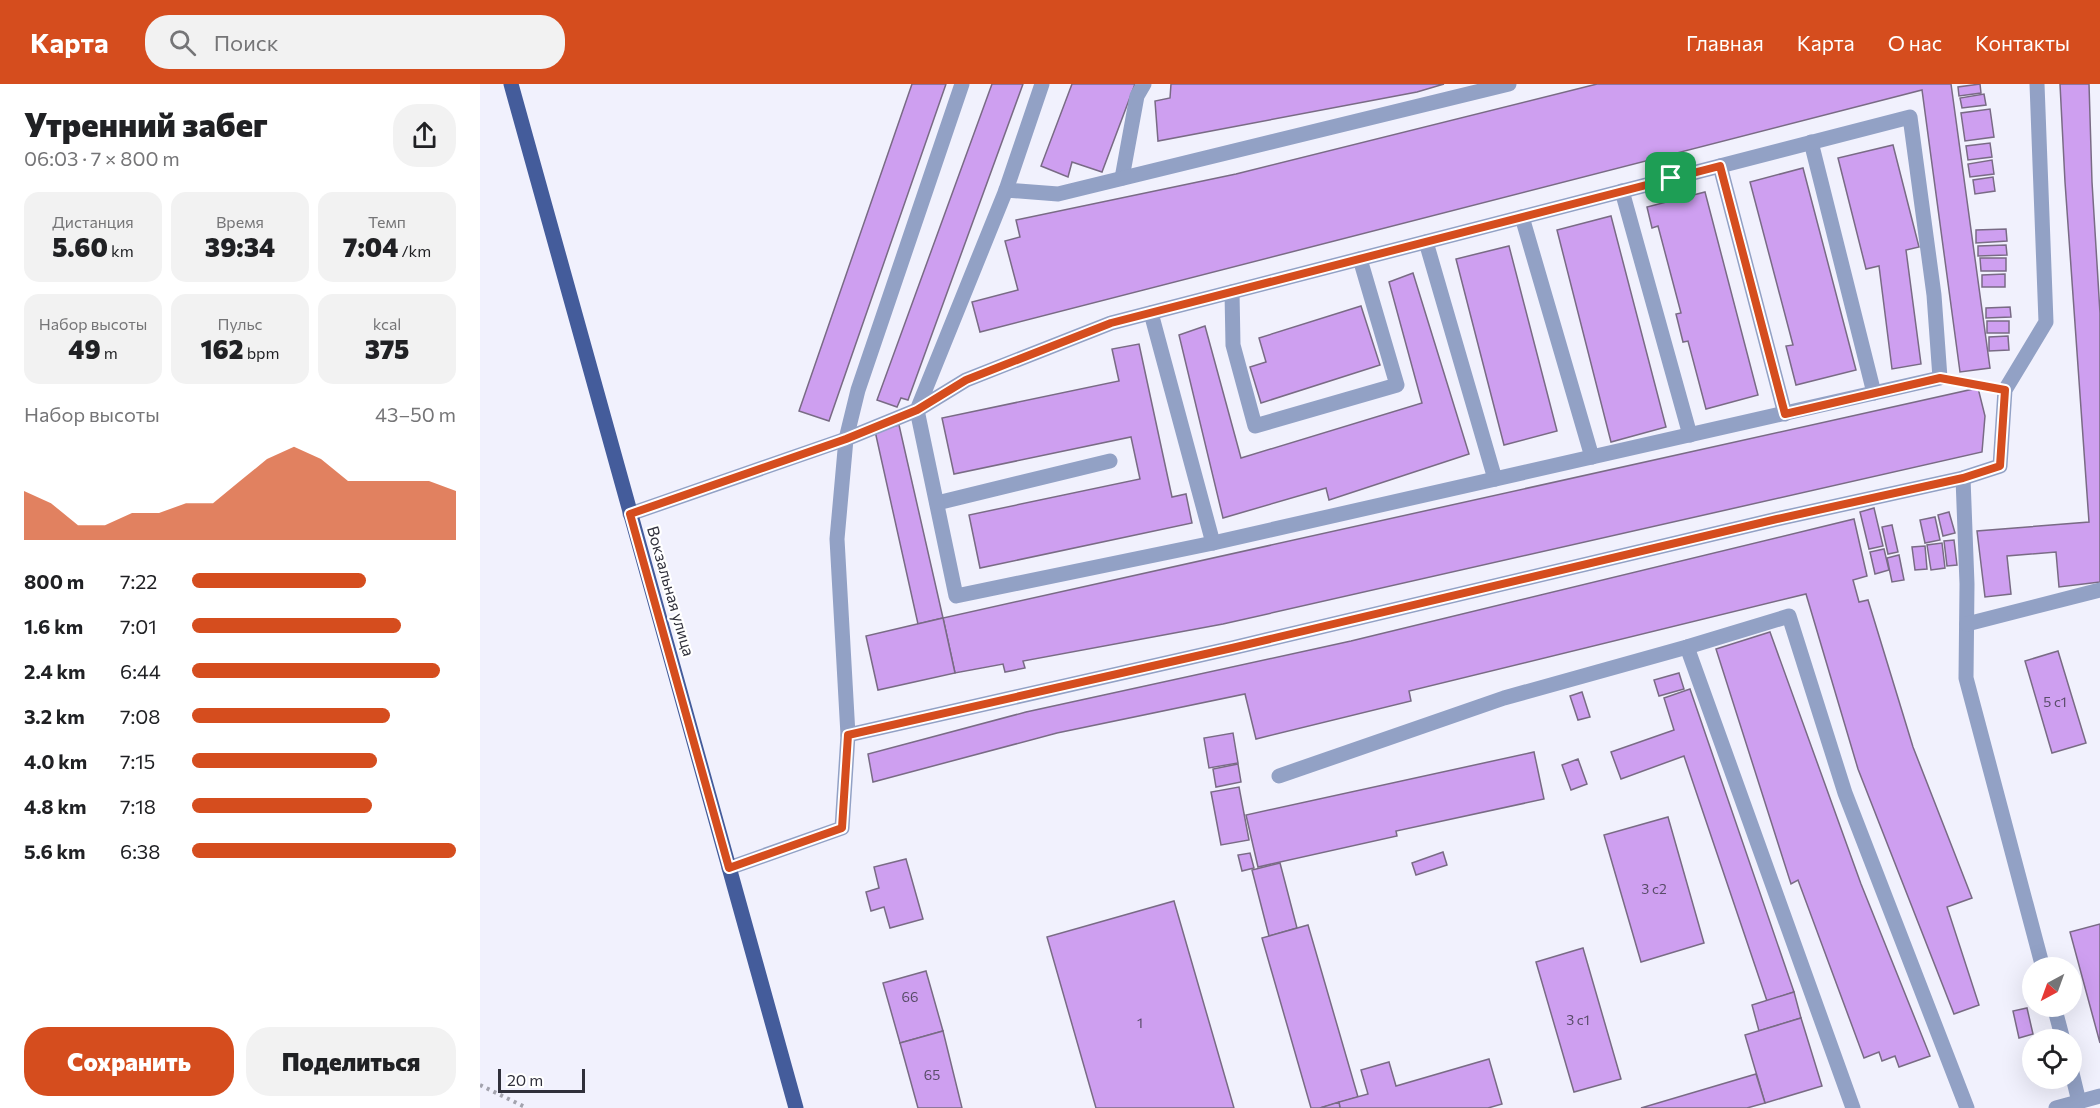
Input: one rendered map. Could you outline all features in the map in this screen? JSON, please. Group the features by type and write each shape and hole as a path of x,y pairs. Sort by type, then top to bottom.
{"main road":[{"name":"Вокзальная улица","path":"511,84 796,1108"}],"street":[{"path":"729,868 842,828 848,735 837,539 846,439 858,390 963,84"},
{"path":"630,514 846,439 917,410 966,380 1111,323 1910,117 1934,295 1940,378 1213,543 956,596 917,410 1006,190 1042,84"},
{"path":"1122,178 1137,96 1144,84"},
{"path":"1006,190 1058,194 1509,84"},
{"path":"848,735 1244,645 1777,519 1963,478 2000,466 2005,390 2046,321 2037,84"},
{"path":"1811,142 1874,393"},
{"path":"1720,166 1785,414"},
{"path":"1622,191 1690,435"},
{"path":"1521,217 1592,457"},
{"path":"1426,242 1495,479"},
{"path":"1232,292 1233,345 1255,426 1397,385 1360,259"},
{"path":"1151,313 1213,543"},
{"path":"937,503 1110,461"},
{"path":"1963,478 1967,624 1966,678 2040,957"},
{"path":"1967,624 2100,590"},
{"path":"1279,776 1504,698 1788,616 1845,793 1967,1108"},
{"path":"1687,647 1853,1108"},
{"path":"2076,1089 2079,1102"},
{"path":"2056,1108 2100,1096"}],"path":[{"path":"1940,378 2005,390"},
{"path":"480,1085 527,1108"}],"building":[{"path":"912,84 946,84 829,421 799,411"},
{"path":"992,84 1023,84 908,400 901,398 897,407 877,400"},
{"path":"1072,84 1135,84 1102,172 1072,162 1068,177 1041,166"},
{"path":"1171,84 1444,84 1417,92 1158,141 1155,101 1170,98"},
{"path":"1597,84 1951,84 1990,368 1960,372 1922,90 980,332 972,302 1018,290 1005,241 1020,237 1016,220 1236,174"},
{"path":"1980,84 1981,93 1959,96 1958,87"},
{"path":"2060,84 2089,84 2100,313 2100,582 2059,587 2056,552 2007,556 2011,594 1985,597 1977,531 2089,522"},
{"path":"1984,94 1986,105 1962,108 1960,98"},
{"path":"1990,109 1994,137 1965,141 1961,113"},
{"path":"1990,143 1992,157 1968,160 1966,146"},
{"path":"1893,145 1919,247 1906,250 1921,364 1892,369 1879,266 1866,269 1838,158"},
{"path":"1992,160 1994,174 1970,177 1968,164"},
{"path":"1803,168 1856,370 1796,385 1786,346 1793,345 1750,182"},
{"path":"1993,177 1995,191 1975,194 1973,180"},
{"path":"1705,192 1758,395 1706,409 1688,341 1683,342 1676,314 1681,313 1658,226 1652,228 1647,207"},
{"path":"1611,216 1666,427 1611,442 1557,230"},
{"path":"2006,229 2007,241 1976,243 1976,230"},
{"path":"2006,245 2007,255 1978,256 1978,246"},
{"path":"1509,246 1557,431 1504,445 1456,259"},
{"path":"1980,258 2006,258 2006,271 1981,271"},
{"path":"1413,273 1469,454 1329,500 1326,488 1223,518 1179,335 1205,326 1241,458 1422,403 1389,282"},
{"path":"2005,274 2005,287 1982,287 1982,275"},
{"path":"1361,306 1380,365 1261,403 1250,367 1266,362 1259,338"},
{"path":"2010,307 2011,317 1986,318 1986,308"},
{"path":"1987,321 2009,321 2009,333 1987,333"},
{"path":"2008,336 2009,350 1989,351 1989,337"},
{"path":"1139,344 1172,497 1186,494 1192,523 980,568 969,515 1140,479 1131,437 954,474 942,418 1119,381 1112,349"},
{"path":"1978,388 1985,416 1982,452 1223,624 1023,661 1025,668 1005,672 1003,664 955,673 943,618"},
{"path":"899,425 943,618 918,624 875,431"},
{"path":"1874,508 1883,546 1869,549 1860,512"},
{"path":"1949,512 1955,533 1943,536 1938,515"},
{"path":"1935,517 1940,540 1925,543 1920,520"},
{"path":"1854,519 1867,576 1853,580 1859,602 1868,600 1913,747 1972,898 1947,907 1979,1005 1954,1014 1858,769 1806,594 1409,691 1411,701 1256,739 1245,694 1057,733 873,782 868,754 1026,712 1351,641"},
{"path":"1892,525 1898,552 1888,554 1882,527"},
{"path":"1954,540 1957,565 1947,566 1944,541"},
{"path":"1942,543 1945,568 1931,570 1927,545"},
{"path":"1925,546 1927,569 1915,570 1912,547"},
{"path":"1884,549 1889,570 1875,574 1870,552"},
{"path":"1899,555 1904,580 1892,582 1887,558"},
{"path":"943,618 955,673 878,690 866,636"},
{"path":"1770,632 1861,884 1930,1056 1899,1067 1895,1056 1882,1061 1879,1052 1864,1058 1798,880 1791,884 1716,649"},
{"path":"2058,651 2086,743 2052,753 2025,661"},
{"path":"1679,673 1684,689 1659,696 1654,680"},
{"path":"1690,689 1794,992 1767,1001 1684,756 1621,779 1611,752 1674,730 1664,698"},
{"path":"1582,692 1590,717 1578,720 1570,696"},
{"path":"1233,733 1238,763 1209,768 1204,738"},
{"path":"1534,752 1544,799 1396,831 1397,836 1258,867 1246,815"},
{"path":"1578,759 1587,784 1571,790 1562,765"},
{"path":"1238,764 1241,782 1216,787 1213,769"},
{"path":"1239,787 1249,840 1221,845 1211,792"},
{"path":"1668,817 1704,943 1641,962 1604,835"},
{"path":"1443,852 1447,865 1416,875 1412,863"},
{"path":"1250,853 1254,868 1242,871 1238,855"},
{"path":"906,859 923,919 890,928 884,907 871,911 866,892 879,888 874,867"},
{"path":"1280,863 1297,928 1269,936 1252,870"},
{"path":"1174,901 1234,1108 1096,1108 1047,937"},
{"path":"2100,924 2100,1043 2082,976 2082,957 2077,957 2070,932"},
{"path":"1308,925 1358,1097 1320,1108 1311,1108 1262,938"},
{"path":"1583,948 1621,1079 1574,1092 1536,962"},
{"path":"926,971 943,1031 900,1043 883,983"},
{"path":"1794,992 1801,1018 1759,1031 1752,1005"},
{"path":"2022,1009 2022,1017 2029,1017 2032,1029 2022,1029 2022,1037 2019,1038 2013,1011"},
{"path":"1801,1018 1822,1086 1765,1103 1745,1035"},
{"path":"943,1031 962,1108 918,1108 900,1043"},
{"path":"1489,1059 1502,1104 1488,1108 1340,1108 1339,1102 1368,1094 1361,1070 1389,1062 1396,1086"},
{"path":"1756,1074 1765,1103 1747,1108 1641,1108"},
{"path":"1339,1102 1340,1108 1320,1108"}],"route":[{"path":"1720,166 1785,414 1940,378 2005,390 2000,466 1963,478 1777,519 1232,648 848,735 842,828 729,868 630,514 846,439 917,410 966,380 1111,323 1671,178 1720,166"}]}
